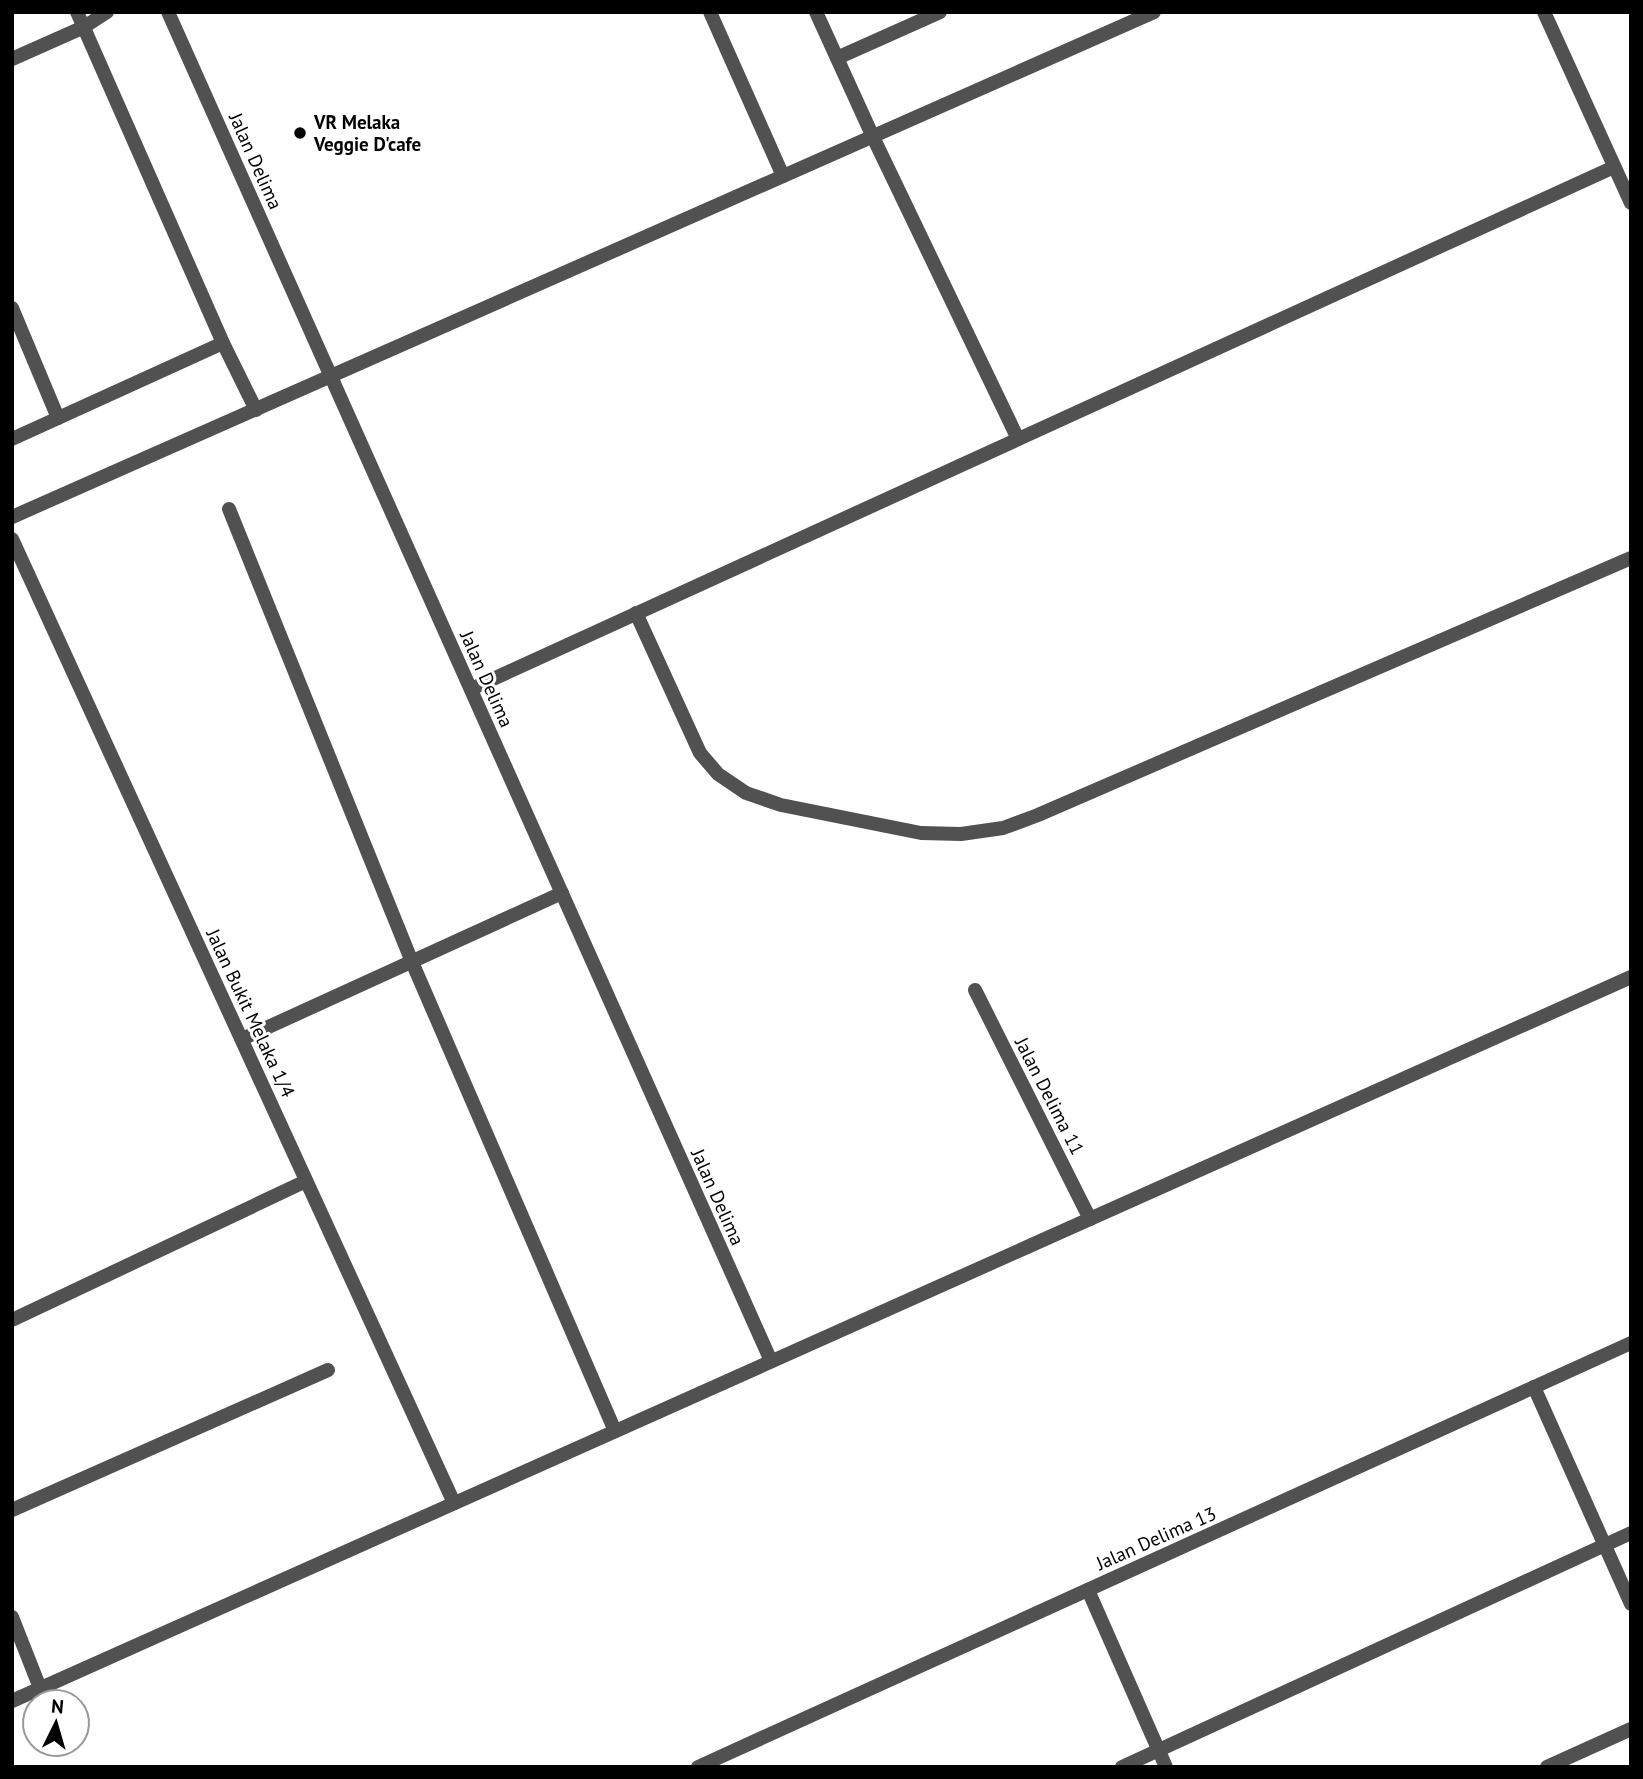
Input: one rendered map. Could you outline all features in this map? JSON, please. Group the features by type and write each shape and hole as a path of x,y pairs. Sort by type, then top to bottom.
{"street":[{"path":"78,12 223,343 256,410"},
{"path":"12,59 84,27 107,12"},
{"name":"Jalan Delima","path":"168,12 771,1361"},
{"path":"710,12 783,176"},
{"path":"816,12 1018,439"},
{"path":"837,58 940,12"},
{"path":"12,517 1154,12"},
{"path":"1544,12 1631,204"},
{"path":"471,689 1614,167"},
{"path":"12,307 58,418"},
{"path":"12,439 223,343"},
{"path":"229,509 412,962 615,1432"},
{"name":"Jalan Bukit Melaka 1/4","path":"12,539 454,1503"},
{"path":"636,613 700,752 718,774 746,793 781,805 922,834 961,834 1003,828 1038,815 1631,558"},
{"path":"242,1040 562,893"},
{"path":"12,1618 40,1688 1631,977"},
{"name":"Jalan Delima 11","path":"975,990 1090,1219"},
{"path":"12,1320 306,1181"},
{"name":"Jalan Delima 13","path":"698,1767 1631,1343"},
{"path":"12,1510 328,1370"},
{"path":"1534,1387 1631,1604"},
{"path":"1122,1767 1631,1534"},
{"path":"1088,1590 1166,1767"},
{"path":"1547,1767 1631,1729"}],"place":[{"name":"VR Melaka Veggie D'cafe","path":"300,133"}]}
